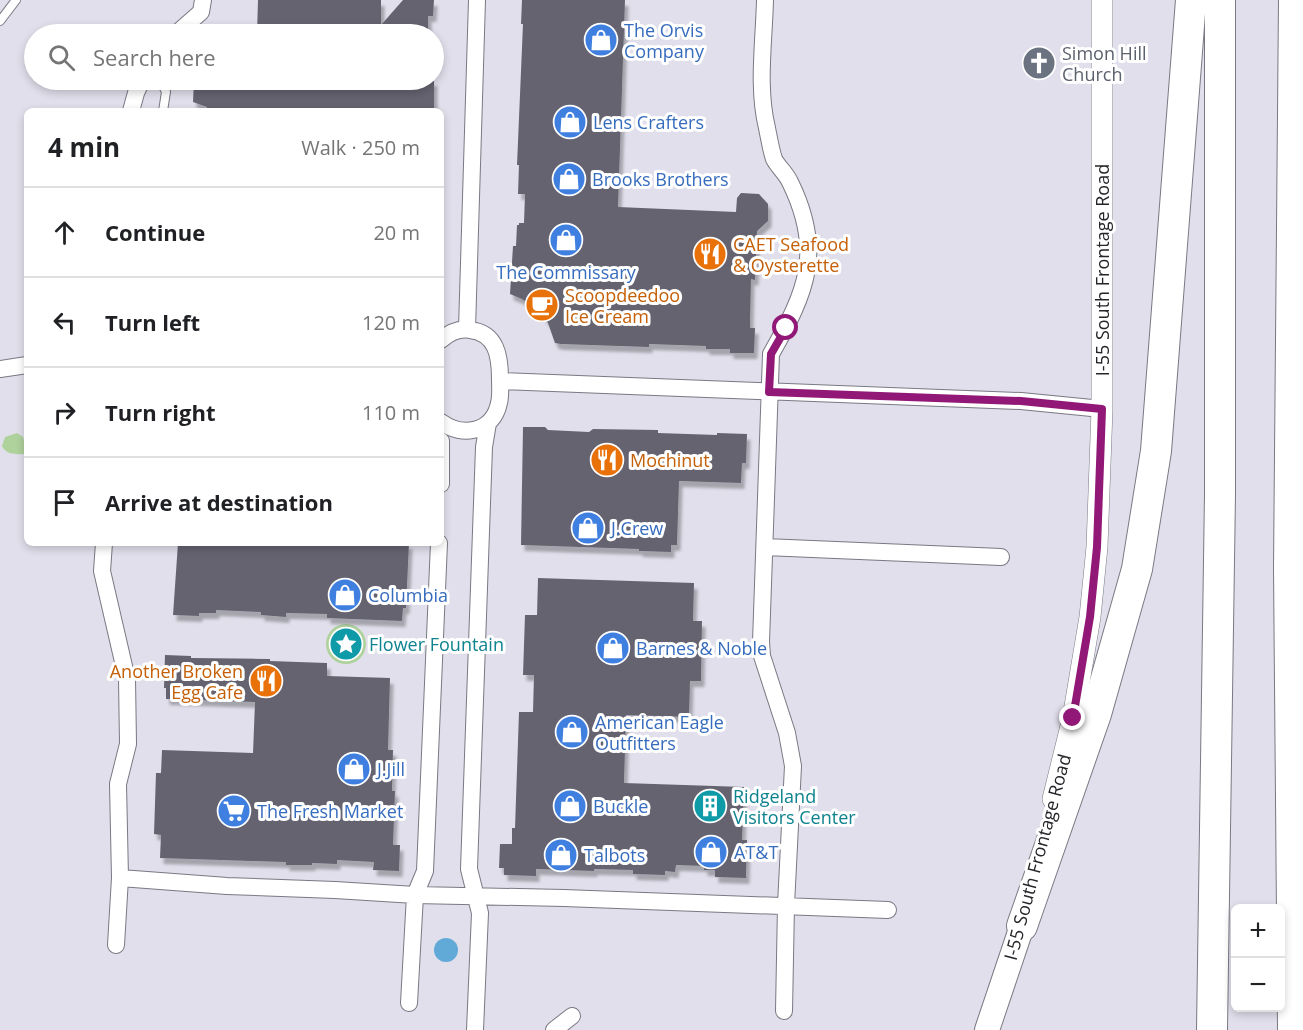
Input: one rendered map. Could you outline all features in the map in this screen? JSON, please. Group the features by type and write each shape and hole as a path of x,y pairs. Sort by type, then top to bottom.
{"highway":[{"path":"1022,926 1096,714 1137,569 1156,451 1191,0"},
{"path":"1212,1030 1220,494 1220,0"},
{"path":"1293,1030 1289,568 1294,0"}],"main road":[{"name":"I-55 South Frontage Road","path":"987,1030 1022,926"}],"street":[{"path":"187,24 201,12 203,0"},
{"path":"467,329 477,0"},
{"path":"765,0 763,106 775,160 789,180 802,212 808,237 808,261 802,295 771,354 760,642 762,656 787,733 793,766 786,905 784,1011"},
{"name":"I-55 South Frontage Road","path":"1022,926 1073,718 1090,617 1097,547 1102,409 1102,0"},
{"path":"132,108 137,90"},
{"path":"444,337 457,330 478,331 493,343 500,360 499,403 488,423 478,429 463,432 444,424"},
{"path":"0,369 24,365"},
{"path":"500,381 1021,401 1102,409"},
{"path":"475,1030 480,913 469,869 484,447 488,423"},
{"path":"104,546 102,571 127,679 129,697 128,744 118,784 120,878 116,945"},
{"path":"409,1004 415,895 425,871 438,546"},
{"path":"765,547 1001,557"},
{"path":"120,878 227,886 415,895 888,910"},
{"path":"554,1030 572,1016"}],"lane":[{"path":"0,21 16,0"},
{"path":"163,108 165,90"}],"green space":[{"path":"17,433 23,437 24,454 9,453 4,449 2,446 5,437"},
{"name":"Flower Fountain","path":"346,624 360,630 366,644 360,658 346,664 332,658 326,644 332,630"}],"water":[{"path":"446,938 454,942 458,950 454,958 446,962 438,958 434,950 438,942"}],"building":[{"path":"258,0 381,0 381,24 257,24"},
{"path":"403,0 434,0 433,16 428,16 428,24 382,24"},
{"path":"522,0 625,0 618,207 736,212 737,198 741,193 759,194 768,204 768,221 757,231 755,280 751,279 750,328 755,328 754,353 730,353 730,349 706,349 706,346 649,344 649,347 555,343 542,314 522,299 510,294 513,246 516,246 517,225 524,223 525,194 518,194 519,165 517,165"},
{"path":"194,90 434,90 434,108 207,108 193,102"},
{"path":"523,427 589,432 593,429 658,430 658,433 717,435 717,433 747,434 746,463 742,463 741,483 679,481 677,545 671,545 671,552 521,545"},
{"path":"178,546 409,546 406,608 403,608 402,621 327,618 327,614 286,613 286,617 261,615 261,612 216,610 216,613 199,613 199,616 173,615"},
{"path":"538,578 694,583 693,621 702,621 701,681 690,681 689,717 626,715 624,783 744,787 742,840 747,840 746,878 715,877 715,870 704,870 704,866 676,865 675,872 665,871 665,875 633,874 633,870 536,869 536,876 504,875 504,868 499,868 500,844 512,844 512,828 515,828 519,712 533,712 534,675 523,675 525,615 537,615"},
{"path":"165,655 327,663 327,676 390,678 388,750 393,750 392,791 395,791 393,845 400,845 399,871 373,870 374,862 337,860 337,864 286,865 286,862 160,858 161,835 154,834 156,773 161,773 162,750 253,753 255,702 166,699"}],"place":[{"name":"The Orvis Company","path":"601,40"},
{"name":"Simon Hill Church","path":"1039,63"},
{"name":"Lens Crafters","path":"570,122"},
{"name":"Brooks Brothers","path":"569,179"},
{"name":"The Commissary","path":"566,240"},
{"name":"CAET Seafood & Oysterette","path":"710,254"},
{"name":"Scoopdeedoo Ice Cream","path":"542,305"},
{"name":"Mochinut","path":"607,460"},
{"name":"J.Crew","path":"588,528"},
{"name":"Columbia","path":"345,595"},
{"name":"Flower Fountain","path":"346,644"},
{"name":"Barnes & Noble","path":"613,648"},
{"name":"Another Broken Egg Cafe","path":"266,681"},
{"name":"American Eagle Outfitters","path":"572,732"},
{"name":"J.Jill","path":"354,769"},
{"name":"Buckle","path":"570,806"},
{"name":"Ridgeland Visitors Center","path":"710,806"},
{"name":"The Fresh Market","path":"234,811"},
{"name":"AT&T","path":"711,852"},
{"name":"Talbots","path":"561,855"}],"route":[{"path":"786,328 771,354 769,392 1021,401 1102,409 1097,547 1090,617 1073,718"}]}
